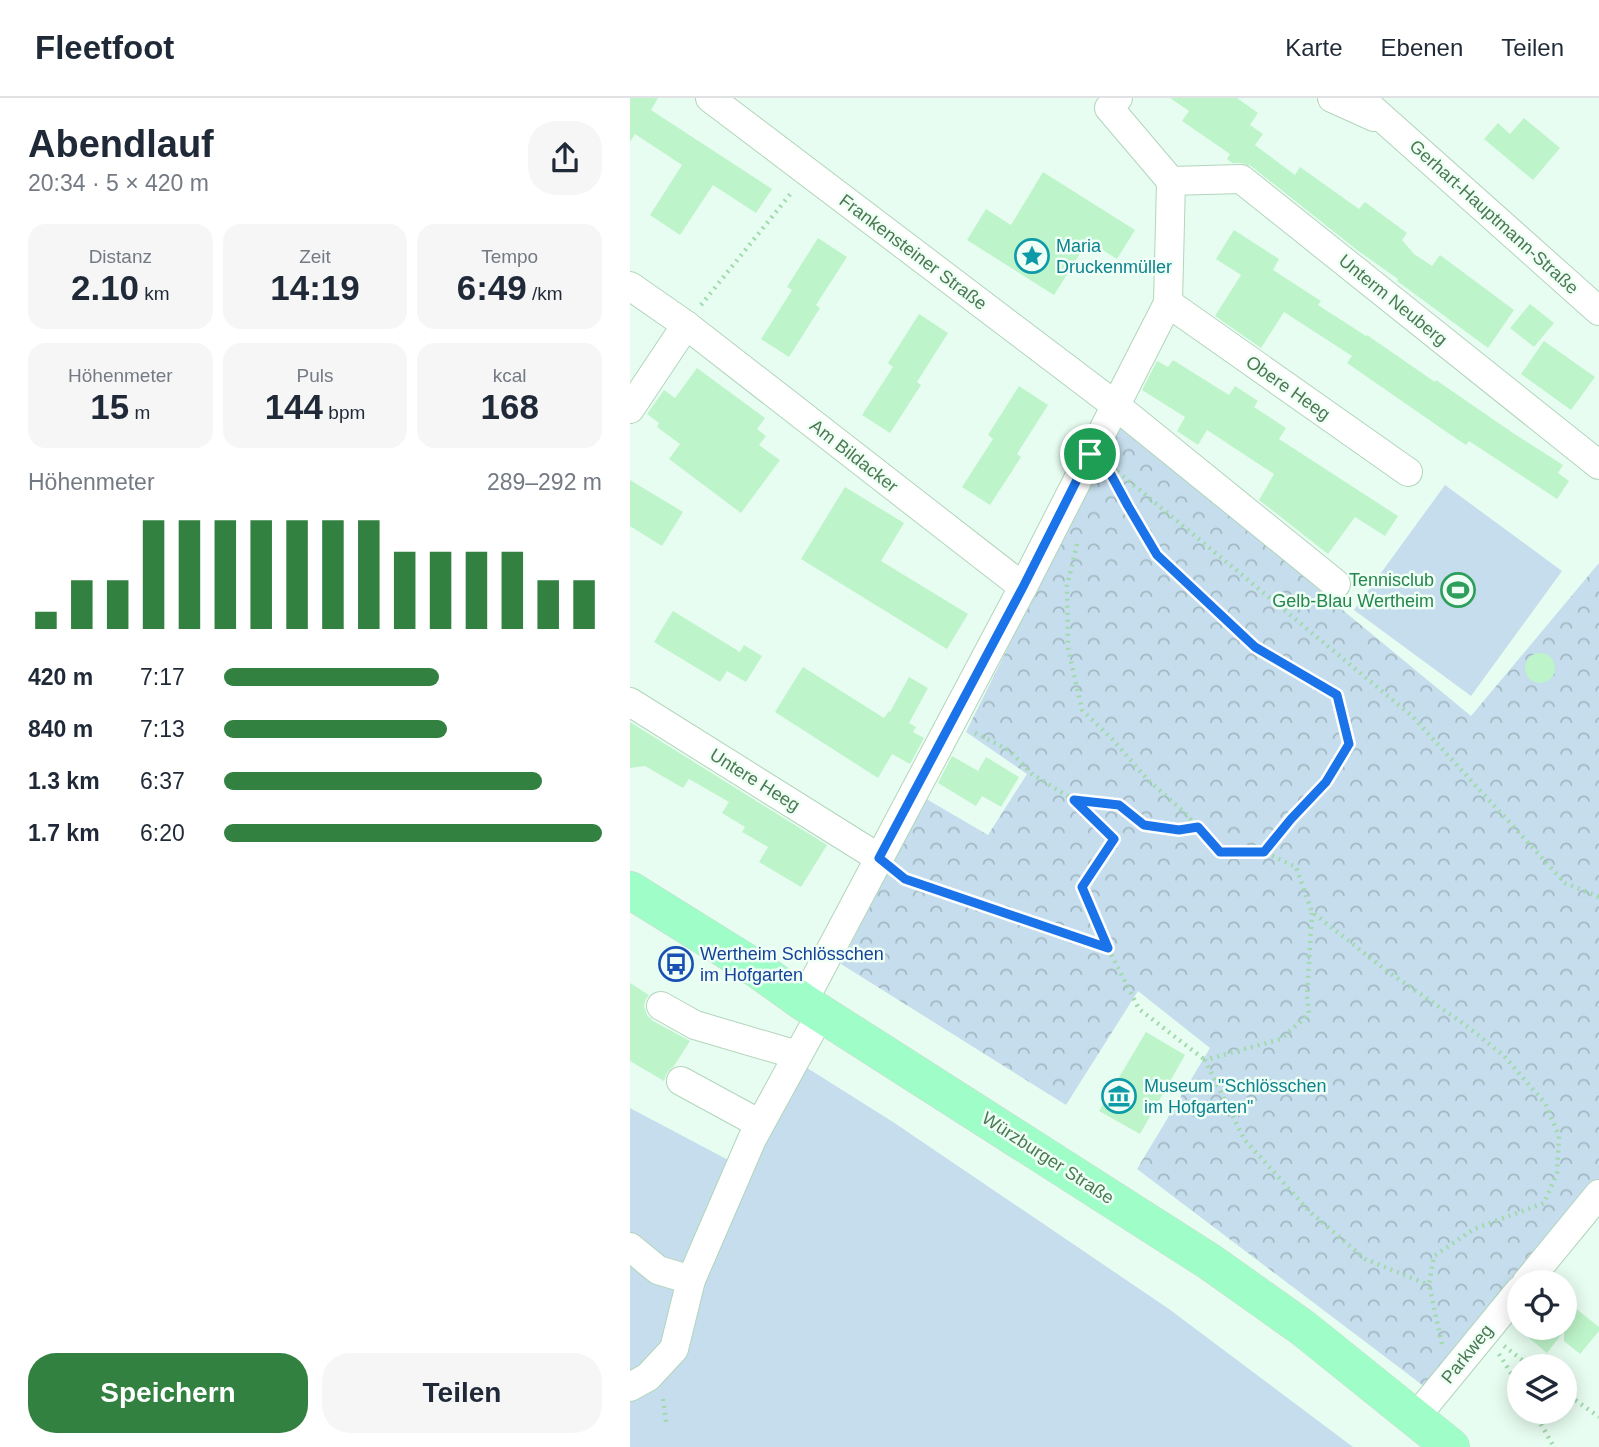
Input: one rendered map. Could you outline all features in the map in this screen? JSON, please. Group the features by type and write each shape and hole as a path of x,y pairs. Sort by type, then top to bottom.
{"main road":[{"name":"Würzburger Straße","path":"630,890 1210,1262 1303,1328 1451,1447"}],"street":[{"name":"Frankensteiner Straße","path":"710,98 1115,405"},
{"name":"Gerhart-Hauptmann-Straße","path":"1332,98 1389,124"},
{"name":"Gerhart-Hauptmann-Straße","path":"1360,98 1599,311"},
{"path":"630,1387 648,1377 674,1349 691,1280 752,1139 797,1055 812,1008 879,858 1023,587 1168,303 1171,181 1107,101"},
{"name":"Unterm Neuberg","path":"1171,181 1241,179 1599,465"},
{"name":"Am Bildacker","path":"630,286 691,318 1023,587"},
{"name":"Obere Heeg","path":"1168,303 1408,472"},
{"path":"630,409 691,318"},
{"path":"1115,405 1336,584"},
{"name":"Untere Heeg","path":"630,702 879,858"},
{"path":"661,1006 695,1025 797,1055"},
{"path":"681,1081 760,1124"},
{"path":"1537,1270 1599,1194"},
{"path":"630,1247 659,1270 691,1280"},
{"name":"Parkweg","path":"1415,1418 1448,1378 1493,1338 1507,1313"}],"path":[{"path":"691,318 793,191"},
{"path":"1264,852 1326,782 1349,744 1337,695 1255,647 1157,555 1103,460 1412,716 1565,883 1599,897"},
{"path":"1079,533 1067,586 1068,648 1082,710 1220,852 1264,852 1296,867 1312,912 1307,995 1309,1014 1281,1039 1206,1060"},
{"path":"952,722 1010,750 1032,774 1074,800 1114,839 1082,887 1108,948 1139,1009 1206,1060 1244,1139 1310,1211 1365,1259 1429,1285"},
{"path":"1074,800 1119,805 1144,825 1179,830 1198,827"},
{"path":"879,858 905,879 1108,948"},
{"path":"1312,912 1387,971 1464,1024 1504,1056 1545,1103 1559,1136 1556,1173 1544,1203 1474,1228 1434,1256 1429,1285 1448,1378"},
{"path":"1493,1338 1514,1354"},
{"path":"1493,1338 1507,1364"},
{"path":"1577,1402 1599,1418"},
{"path":"1541,1424 1554,1447"}],"green space":[{"path":"1122,418 1339,607 1471,716 1599,563 1599,1194 1530,1270 1507,1270 1507,1296 1425,1387 1137,1169 1210,1048 1138,991 1066,1105 841,964 923,797 988,835 1027,774 966,732"},
{"name":"Tennisclub Gelb-Blau Wertheim","path":"1445,485 1562,571 1471,696 1354,610"},
{"path":"804,1066 893,1122 1169,1309 1353,1447 630,1447 630,1108 749,1171"}],"building":[{"path":"630,98 658,98 651,110 772,189 756,213 713,185 680,235 650,215 682,165 635,134 630,142"},
{"path":"1170,98 1237,98 1258,113 1250,125 1263,134 1255,145 1295,175 1300,167 1359,209 1365,202 1407,233 1402,240 1414,254 1432,266 1440,255 1514,310 1488,348 1397,281 1398,279 1251,166 1232,163 1227,159 1230,154 1182,121 1189,111"},
{"path":"1524,118 1560,148 1533,180 1484,139 1498,123 1510,134"},
{"path":"1043,172 1135,230 1117,259 1088,241 1054,295 967,240 986,209 1011,225"},
{"path":"1234,230 1279,259 1273,270 1321,301 1318,305 1563,465 1558,473 1569,481 1557,499 1469,441 1466,445 1448,433 1347,363 1352,356 1284,312 1261,348 1215,316 1241,275 1216,259"},
{"path":"818,238 847,257 816,305 820,308 789,357 761,339 792,290 787,287"},
{"path":"1530,304 1554,323 1534,347 1510,328"},
{"path":"919,314 948,333 917,382 921,385 890,433 862,415 893,367 888,363"},
{"path":"1544,341 1595,377 1571,410 1521,374"},
{"path":"1173,360 1229,395 1235,386 1258,401 1254,407 1286,428 1279,439 1398,516 1385,536 1355,517 1328,554 1259,500 1274,474 1207,430 1198,445 1177,431 1185,417 1142,390 1157,361 1168,367"},
{"path":"697,368 765,418 757,429 766,436 759,445 780,460 741,513 669,459 680,444 657,427 659,423 647,414 664,390 675,398"},
{"path":"1019,386 1048,405 1017,454 1021,457 990,505 962,487 993,439 988,435"},
{"path":"630,480 683,512 662,546 630,526"},
{"path":"845,487 904,523 881,561 968,614 947,649 801,559"},
{"path":"673,611 740,652 744,645 762,656 746,682 727,671 720,682 654,642"},
{"path":"1540,653 1551,657 1555,668 1551,679 1540,683 1529,679 1525,668 1529,657"},
{"path":"803,667 884,718 909,677 928,688 909,723 916,727 913,732 924,738 910,764 892,754 878,778 775,712"},
{"path":"630,722 827,845 801,887 759,862 768,847 742,832 745,827 722,813 729,802 689,779 683,788 645,766 630,768"},
{"path":"952,756 978,771 986,757 1019,777 1001,807 982,796 976,806 938,783"},
{"path":"630,983 649,995 644,1006 653,1021 690,1041 664,1081 630,1061"},
{"path":"1146,1032 1185,1055 1140,1134 1099,1111"},
{"path":"1577,1309 1599,1327 1599,1331 1580,1354 1564,1341 1577,1340"},
{"path":"1531,1340 1557,1340 1547,1353"}],"place":[{"name":"Maria Druckenmüller","path":"1032,256"},
{"name":"Tennisclub Gelb-Blau Wertheim","path":"1458,590"},
{"name":"Wertheim Schlösschen im Hofgarten","path":"676,964"},
{"name":"Museum \"Schlösschen im Hofgarten\"","path":"1119,1096"}],"route":[{"path":"1090,454 1103,460 1157,555 1255,647 1337,695 1349,744 1326,782 1264,852 1220,852 1198,827 1179,830 1144,825 1119,805 1074,800 1114,839 1082,887 1108,948 905,879 879,858 1023,587 1090,454"}]}
